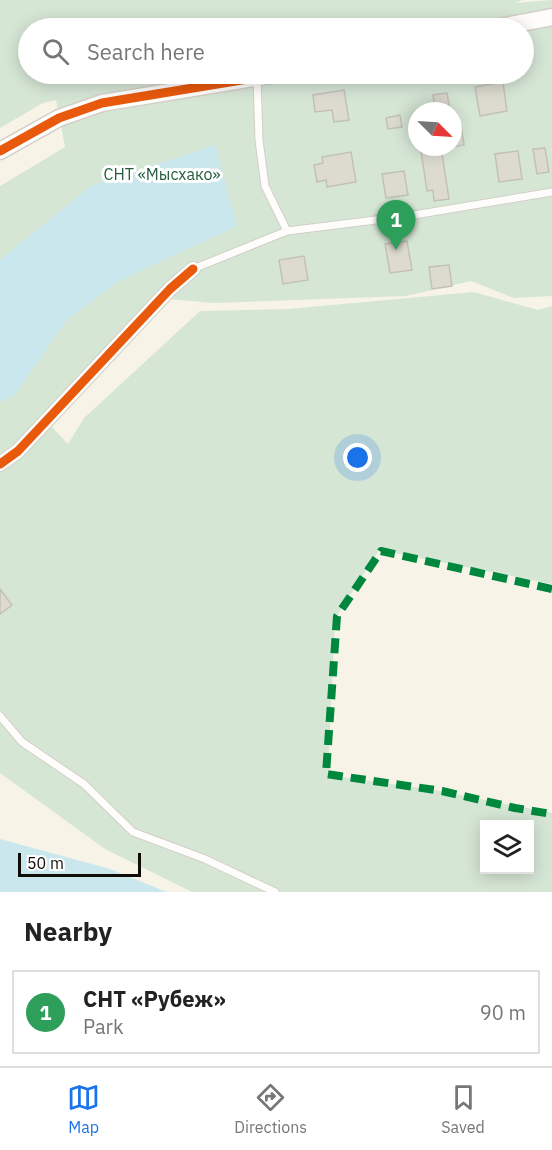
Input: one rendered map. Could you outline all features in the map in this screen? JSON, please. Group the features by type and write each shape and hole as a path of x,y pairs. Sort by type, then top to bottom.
{"street":[{"path":"534,20 552,16"},
{"path":"0,151 59,118 102,103 220,84"},
{"path":"0,464 18,451 161,297 193,269"}],"lane":[{"path":"257,84 259,140 265,186 287,231"},
{"path":"193,269 287,231 408,216 552,192"},
{"path":"0,716 22,742 84,784 133,832 205,859 275,892"}],"green space":[{"name":"СНТ «Мысхако»","path":"0,0 523,0 515,3 552,0 552,296 514,298 471,281 406,296 214,303 168,299 49,424 68,444 84,418 200,311 288,309 474,292 538,310 552,306 552,584 379,550 335,619 328,775 435,790 552,813 552,892 192,892 105,849 0,773 0,186 65,147 56,100 43,103 0,128"}],"water":[{"path":"215,145 237,226 119,281 66,321 14,396 0,402 0,260 91,186"},
{"path":"0,839 110,869 167,892 0,892"}],"building":[{"path":"503,84 507,111 480,116 475,87"},
{"path":"344,90 349,120 334,122 332,110 315,112 313,95"},
{"path":"447,93 448,102 434,102 433,95"},
{"path":"400,115 402,127 388,129 386,118"},
{"path":"545,148 549,172 537,174 533,149"},
{"path":"518,151 522,179 499,182 495,154"},
{"path":"351,152 356,182 327,187 326,180 317,182 314,165 323,163 322,157"},
{"path":"422,156 442,156 449,199 434,201 433,190 427,191"},
{"path":"404,171 408,195 386,198 382,174"},
{"path":"407,241 412,270 390,273 385,244"},
{"path":"304,256 308,280 283,284 279,260"},
{"path":"449,265 452,286 432,289 429,267"},
{"path":"0,589 12,605 0,614"}],"marked path":[{"path":"552,589 381,551 337,616 326,774 442,791 552,814"}],"cycle path":[{"path":"0,151 59,118 102,103 217,84"},
{"path":"0,464 18,451 170,289 193,269"}],"place":[{"name":"СНТ «Рубеж»","path":"396,250"}]}
